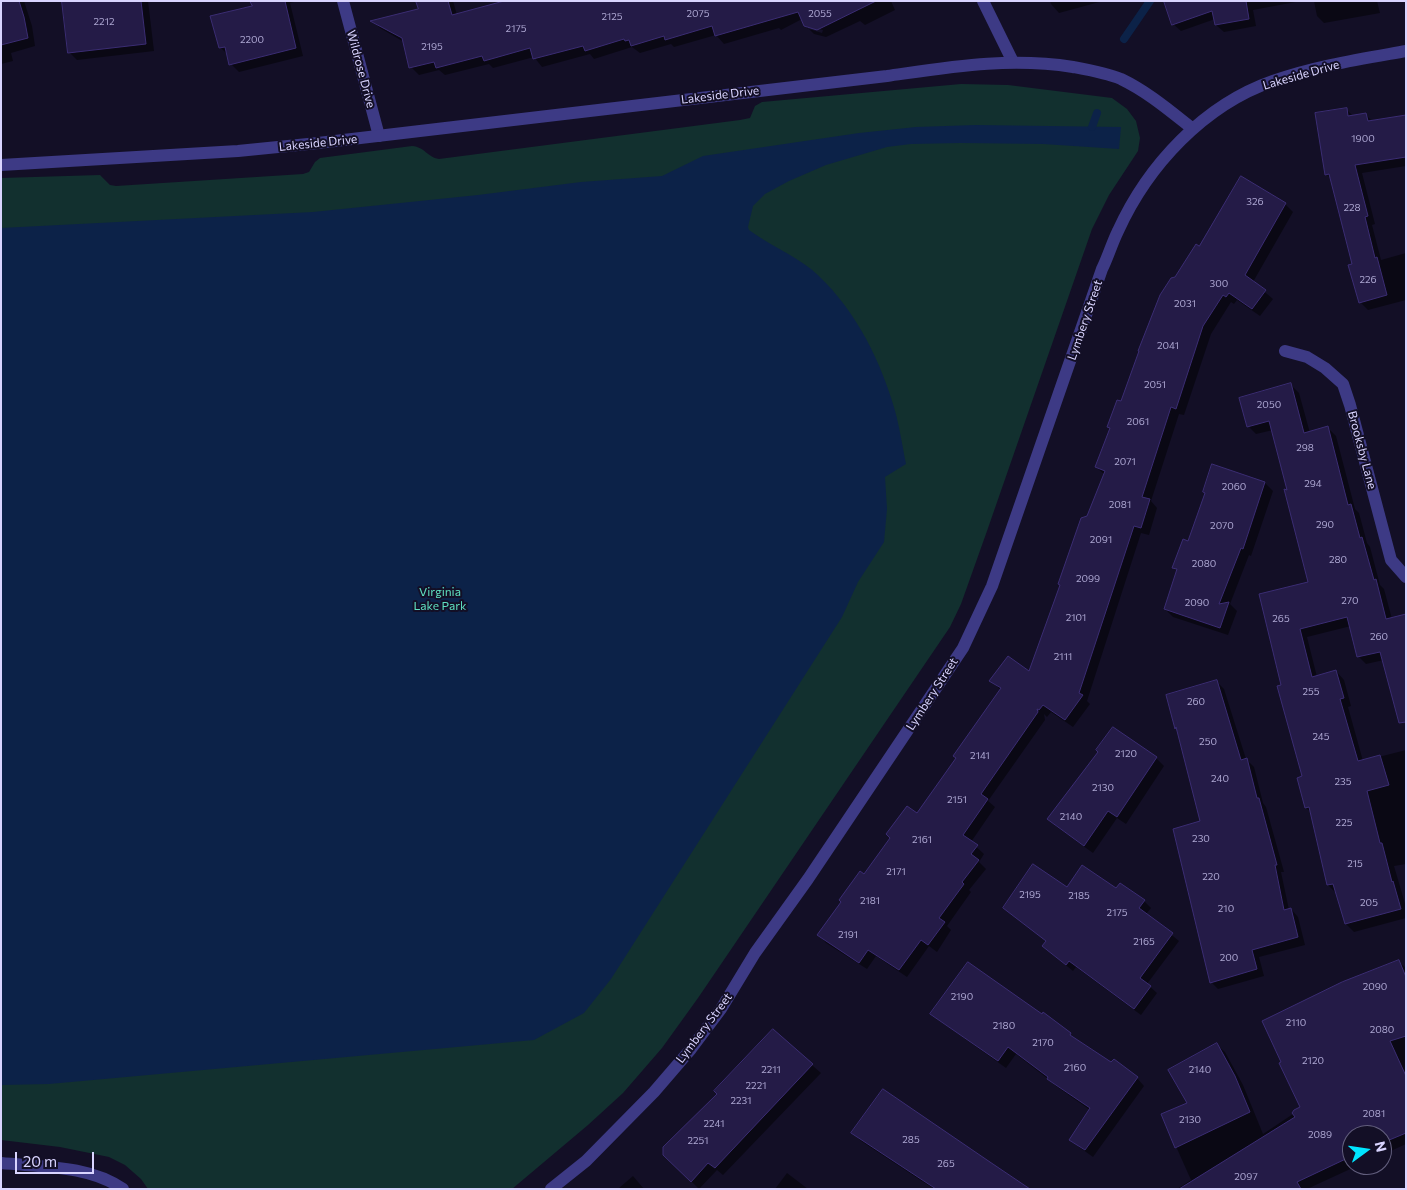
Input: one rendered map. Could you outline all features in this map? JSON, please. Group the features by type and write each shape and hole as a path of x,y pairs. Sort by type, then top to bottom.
{"street":[{"name":"Wildrose Drive","path":"343,1 379,136"},
{"path":"983,1 1013,62"},
{"name":"Lakeside Drive","path":"1,165 238,151 379,136 970,65 1013,62 1059,65 1094,70 1119,79 1145,92 1193,129 1222,106 1248,91 1272,81 1313,69 1406,50"},
{"name":"Lymbery Street","path":"551,1189 586,1161 654,1092 691,1049 721,1009 755,953 808,879 963,648 992,586 1102,269 1119,230 1139,194 1164,158 1193,129"},
{"name":"Brooksby Lane","path":"1284,351 1307,357 1325,368 1343,384 1391,560 1406,577"},
{"path":"1,1163 78,1171 98,1176 123,1189"}],"green space":[{"name":"Virginia Lake Park","path":"961,84 1008,85 1112,98 1127,109 1136,121 1140,138 1138,151 1109,195 1092,229 961,604 950,627 698,998 662,1048 623,1093 512,1189 148,1189 141,1179 125,1165 109,1157 60,1147 1,1140 1,178 100,175 110,185 116,186 303,174 309,172 320,158 412,146 420,148 439,159 740,120 750,118 755,106 762,102"}],"water":[{"name":"Virginia Lake Park","path":"976,125 1121,127 1119,149 1043,144 961,143 911,144 887,147 826,165 789,181 765,194 753,206 749,230 811,269 839,297 851,313 871,348 887,385 897,419 906,464 885,477 887,509 884,542 858,582 842,617 611,979 584,1013 534,1040 49,1084 1,1085 1,228 313,212 581,182 662,176 703,156 859,133 916,127"}],"building":[{"path":"1,1 19,1 28,38 1,45"},
{"path":"62,1 141,1 146,44 68,53"},
{"path":"250,1 285,1 296,48 229,65 225,47 219,48 210,16 252,6"},
{"path":"416,1 448,1 452,15 504,1 876,1 817,30 804,26 798,12 715,36 712,26 665,40 664,36 631,46 629,40 625,41 624,39 585,51 583,46 533,59 530,48 484,61 482,56 436,68 434,62 409,68 402,38 370,21 418,9"},
{"path":"1164,1 1246,1 1249,19 1215,25 1212,11 1172,25"},
{"path":"1347,108 1348,116 1366,113 1368,121 1406,115 1406,157 1355,165 1368,216 1365,217 1375,258 1377,257 1387,295 1359,303 1348,265 1352,264 1329,174 1325,175 1315,113"},
{"path":"1241,176 1286,203 1245,275 1266,290 1252,309 1229,293 1226,297 1223,295 1203,326 1176,409 1171,407 1142,497 1150,499 1141,528 1134,526 1079,693 1083,695 1065,720 1043,705 1039,710 1037,709 1038,712 981,794 988,799 963,835 978,845 971,854 979,860 962,882 964,884 939,918 945,922 928,945 921,940 899,970 868,950 859,963 817,935 841,902 839,900 860,871 864,874 890,838 886,834 907,806 917,813 956,758 953,756 1001,688 989,681 1008,656 1029,671 1060,585 1058,584 1081,518 1087,516 1105,471 1095,467 1110,428 1107,427 1117,400 1121,401 1160,295 1171,278 1175,277 1196,244 1199,246"},
{"path":"1291,383 1304,433 1328,426 1348,505 1351,504 1374,580 1376,579 1386,619 1406,614 1406,722 1399,723 1380,652 1357,657 1347,617 1300,629 1312,677 1336,670 1344,698 1340,699 1358,761 1380,755 1389,785 1367,791 1380,843 1382,843 1401,909 1345,924 1333,884 1327,885 1309,807 1305,808 1297,778 1302,776 1277,686 1281,685 1259,594 1308,582 1269,421 1247,427 1239,398"},
{"path":"1212,464 1265,482 1243,549 1241,548 1219,604 1229,602 1220,628 1164,609 1177,569 1172,568 1183,539 1188,541 1205,493 1203,492"},
{"path":"1217,680 1241,760 1247,758 1257,798 1259,798 1277,865 1275,865 1284,910 1291,908 1298,937 1252,950 1257,969 1210,983 1173,829 1200,821 1166,695"},
{"path":"1113,727 1157,757 1117,817 1108,811 1084,846 1047,819 1098,752 1096,750"},
{"path":"1033,864 1067,887 1082,865 1116,888 1120,883 1145,900 1139,908 1173,933 1140,978 1151,986 1134,1009 1069,961 1066,965 1042,946 1046,941 1003,908"},
{"path":"1399,960 1406,977 1406,1036 1390,1041 1406,1076 1406,1133 1392,1139 1392,1125 1342,1125 1342,1161 1297,1182 1301,1189 1179,1189 1295,1117 1292,1113 1300,1107 1262,1021 1342,982"},
{"path":"968,962 1042,1014 1043,1012 1071,1033 1070,1035 1111,1062 1114,1059 1138,1077 1085,1150 1069,1140 1090,1108 1047,1079 1048,1077 1008,1047 998,1061 930,1014"},
{"path":"773,1029 813,1064 715,1168 708,1163 691,1182 663,1155 663,1147 717,1094 714,1091"},
{"path":"1217,1043 1235,1076 1250,1112 1175,1148 1161,1114 1187,1103 1168,1070"},
{"path":"883,1089 1030,1189 936,1189 851,1133"}],"waterway":[{"path":"1124,39 1150,1"},
{"path":"1092,127 1097,113"}]}
